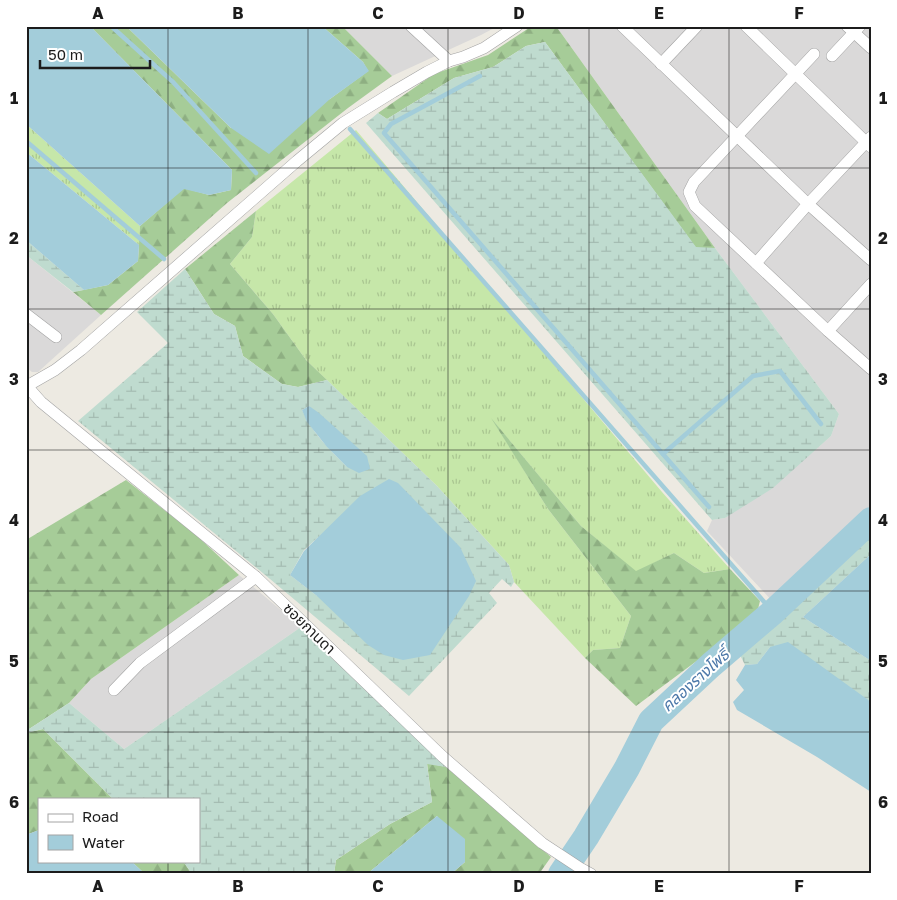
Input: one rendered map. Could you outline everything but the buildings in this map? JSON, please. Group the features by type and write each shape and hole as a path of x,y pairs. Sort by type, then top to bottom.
{"street":[{"path":"411,26 449,61"},
{"path":"27,386 55,370 81,350 343,123 427,72 449,61 484,48 517,26"},
{"path":"622,26 808,204 871,260"},
{"path":"661,64 697,26"},
{"path":"746,26 869,142 808,204 756,263"},
{"path":"832,56 854,29 871,48"},
{"path":"814,54 794,73 694,182 689,192 695,206 828,331 871,368"},
{"path":"828,331 871,284"},
{"path":"26,314 56,336"},
{"name":"ซอยกานดา","path":"27,386 41,402 256,577 442,756 542,843 591,874"},
{"path":"114,690 140,663 256,577"}],"shaded area":[{"path":"342,26 498,26 392,76"},
{"path":"556,26 871,26 871,513 775,604 707,531 712,520 725,518 831,436 839,414 715,248"},
{"path":"26,255 101,315 38,372 32,372 26,367"},
{"path":"239,575 301,627 124,749 69,703 91,679"}],"green space":[{"path":"90,26 126,26 231,128 330,99 368,71 363,62 322,26 342,26 392,76 227,203 101,315 73,292 108,285 138,261 140,226 184,188 209,195 231,190 232,170"},
{"path":"532,26 556,26 715,248 696,248 545,42 526,46 493,67 454,78 387,119 378,113 434,74 488,55"},
{"path":"545,42 696,247 715,248 839,414 831,436 773,488 725,518 712,520 366,123 378,113 387,119 454,78 493,67 526,46"},
{"path":"26,124 140,226 139,245 26,152"},
{"path":"356,130 662,492 730,569 704,573 674,553 636,572 581,526 494,422 548,509 631,616 620,648 593,650 585,658 514,582 509,565 437,486 306,360 273,314 230,264 252,237 256,211"},
{"path":"256,211 252,237 230,264 273,314 306,360 327,380 298,387 282,384 243,356 235,326 214,314 185,269"},
{"path":"26,240 84,290 73,292 26,255"},
{"path":"185,269 214,314 235,326 243,356 282,384 298,387 327,380 437,486 509,565 514,582 511,587 502,579 489,593 497,603 409,696 78,421 168,343 137,312","holes":["309,406 347,467 322,441 306,418 302,410","325,531 317,596 290,575 304,550"]},
{"path":"491,418 581,526 636,571 674,553 704,573 730,569 760,601 756,617 636,706 585,658 593,650 620,648 631,616 548,509"},
{"path":"126,480 196,535 239,575 91,679 69,703 26,731 26,540"},
{"path":"871,530 871,554 803,617 871,661 871,702 770,647 757,664 745,665 740,655"},
{"path":"301,627 446,767 427,764 432,802 390,824 336,860 334,874 192,874 184,862 200,862 200,798 112,798 43,729 26,733 26,731 69,703 124,749"},
{"path":"43,729 112,798 38,798 38,830 26,835 26,733"},
{"path":"427,763 446,767 551,857 539,874 451,874 465,862 437,816 367,874 334,874 336,860 390,824 432,802"},
{"path":"132,862 184,862 192,874 145,874"}],"water":[{"path":"26,26 90,26 232,170 231,190 209,195 184,189 140,226 26,124"},
{"path":"126,26 322,26 363,62 369,71 330,99 269,154 231,128"},
{"path":"26,152 139,245 138,261 108,285 84,290 26,240"},
{"path":"309,406 367,456 370,469 359,473 347,467 327,447 307,422 302,410"},
{"path":"389,479 398,483 460,547 476,581 469,596 430,655 403,660 384,655 368,645 317,596 290,575 304,551 360,496"},
{"path":"871,554 871,661 803,617"},
{"path":"788,642 871,702 871,792 817,757 737,710 733,702 744,690 736,680 745,665 757,664 770,647"},
{"path":"437,816 465,839 465,862 451,874 367,874"},
{"path":"38,830 38,862 132,862 145,874 26,874 26,835"}],"waterway":[{"path":"111,26 173,82 256,173"},
{"path":"480,76 391,124 384,133 709,507"},
{"path":"350,129 773,612"},
{"path":"26,141 164,259"},
{"path":"663,454 753,376 780,371 821,424"},
{"name":"คลองรางโพธิ์","path":"561,874 586,837 627,768 651,721 711,665 773,612 871,520"}]}
